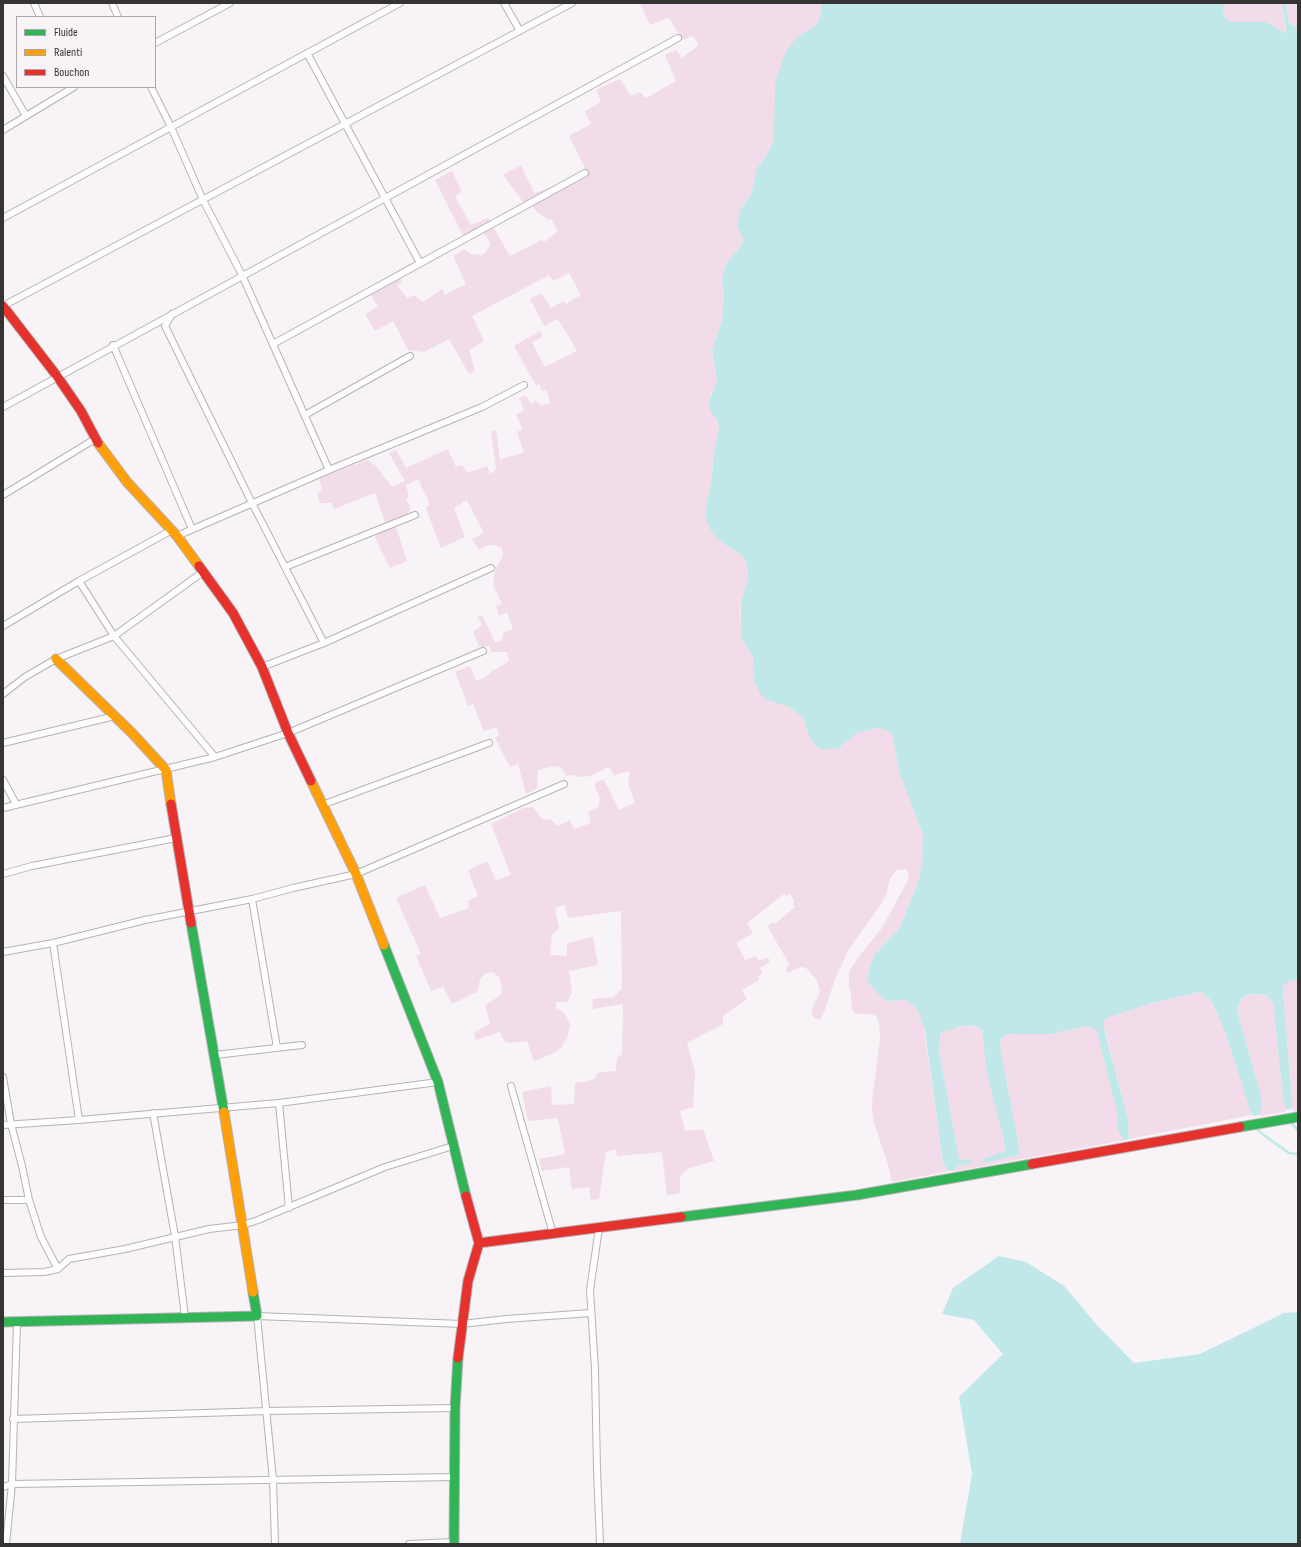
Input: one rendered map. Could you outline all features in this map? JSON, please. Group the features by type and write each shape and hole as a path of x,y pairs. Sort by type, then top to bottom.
{"street":[{"path":"34,3 40,16"},
{"path":"112,3 118,16"},
{"path":"156,42 230,3"},
{"path":"3,218 400,3"},
{"path":"504,3 520,31"},
{"path":"409,1544 454,1543 456,1477 455,1408 458,1358 468,1281 479,1243 453,1146 438,1082 356,874 288,733 262,667 233,613 174,533 127,482 95,440 81,412 57,376 3,306 572,3"},
{"path":"3,407 113,345 678,38"},
{"path":"307,53 420,263"},
{"path":"3,76 26,116"},
{"path":"3,130 71,88"},
{"path":"152,88 171,127 203,200 242,275 329,470"},
{"path":"273,344 585,173"},
{"path":"173,313 165,326 252,503 324,643"},
{"path":"113,345 192,529"},
{"path":"305,415 410,356"},
{"path":"4,624 79,581 174,533 192,529 329,470 482,407 524,384"},
{"path":"3,495 95,440"},
{"path":"285,567 415,515"},
{"path":"262,667 324,643 491,568"},
{"path":"3,694 25,677 56,659 114,636 203,572"},
{"path":"79,581 114,636 215,757"},
{"path":"3,808 215,757 288,733 483,651"},
{"path":"56,659 115,716 166,770 176,838 215,1055 257,1316 267,1411 275,1544"},
{"path":"3,743 115,716"},
{"path":"322,805 489,743"},
{"path":"3,780 16,804"},
{"path":"3,952 53,943 189,911 252,899 356,874 564,784"},
{"path":"3,874 32,866 176,838"},
{"path":"252,899 277,1048"},
{"path":"53,943 79,1120"},
{"path":"215,1055 302,1045"},
{"path":"3,1077 11,1124 29,1200 41,1237 58,1269"},
{"path":"3,1125 279,1103 438,1082"},
{"path":"511,1086 553,1234"},
{"path":"279,1103 289,1208"},
{"path":"152,1113 175,1236 185,1317"},
{"path":"479,1243 888,1190 1298,1117"},
{"path":"3,1273 44,1272 58,1269 69,1260 125,1249 209,1229 243,1225 289,1208 385,1167 453,1146"},
{"path":"3,1200 29,1200"},
{"path":"599,1228 590,1290 595,1369 600,1544"},
{"path":"3,1322 257,1316 462,1324 506,1319 591,1313"},
{"path":"6,1544 12,1484 17,1322"},
{"path":"13,1419 267,1411 455,1408"},
{"path":"3,1487 12,1484 456,1477"}],"shaded area":[{"path":"640,3 822,3 819,20 814,27 808,31 772,145 757,168 751,194 740,210 737,226 743,239 742,245 724,268 722,279 724,292 722,321 712,350 717,379 715,388 710,395 712,414 717,420 719,427 713,457 712,478 706,508 706,518 732,548 742,555 745,560 748,569 747,583 741,601 740,612 742,639 753,657 753,665 767,700 782,704 796,711 803,717 807,729 838,749 857,733 876,728 884,728 890,732 893,738 899,772 923,835 922,861 918,883 902,922 898,930 874,955 867,976 893,1001 906,1000 914,1006 919,1011 923,1021 943,1163 948,1171 945,1172 891,1182 890,1171 874,1123 872,1111 880,1039 879,1023 877,1017 872,1014 854,1013 852,1009 849,987 849,971 882,928 907,882 909,875 906,869 897,870 890,878 886,895 882,903 849,949 835,979 825,1010 820,1019 815,1019 812,1015 812,1009 820,992 816,979 806,968 800,967 787,973 786,967 790,965 767,926 773,922 775,924 795,907 793,904 795,902 790,894 786,896 784,894 747,923 753,933 736,943 745,960 756,956 759,961 768,957 770,962 760,968 762,974 758,976 759,980 742,990 747,999 723,1016 723,1024 687,1043 695,1072 693,1107 680,1111 685,1131 703,1129 714,1161 689,1168 680,1176 680,1193 667,1195 662,1152 617,1156 616,1149 606,1152 599,1199 591,1200 589,1187 572,1189 569,1167 542,1171 539,1159 565,1154 558,1118 528,1121 522,1092 551,1086 552,1105 574,1104 575,1083 589,1081 595,1078 597,1073 616,1071 617,1058 622,1054 623,1004 592,1009 593,999 613,997 622,989 621,911 568,918 565,905 555,908 559,929 552,934 550,955 567,956 567,943 593,937 598,965 569,971 572,992 567,1002 556,1002 556,1008 563,1012 570,1025 568,1035 562,1047 554,1053 534,1061 527,1041 510,1043 505,1042 500,1032 476,1040 474,1033 490,1024 485,1005 498,997 502,992 501,983 498,976 492,972 484,974 480,980 477,992 452,1004 443,987 431,991 416,956 421,954 396,898 425,885 440,918 469,908 468,901 478,896 468,870 487,861 496,880 511,875 491,824 523,808 533,807 542,819 552,820 557,826 570,820 574,829 591,823 588,812 598,807 600,799 594,784 603,779 619,810 635,803 628,783 630,771 614,775 609,767 591,776 580,777 572,775 566,776 562,768 555,766 538,770 537,788 526,794 518,764 510,767 495,738 499,735 497,727 484,731 473,704 468,706 455,672 470,666 476,681 484,678 509,661 507,652 491,652 489,646 479,647 473,632 482,625 477,617 482,615 495,642 502,641 503,633 513,629 507,612 499,616 496,606 502,604 493,585 495,570 503,556 502,548 494,545 486,546 479,550 472,539 484,533 467,500 454,508 465,537 441,548 426,509 429,505 428,500 418,479 406,485 409,496 406,499 411,509 406,515 394,521 407,561 390,568 375,537 381,531 385,522 375,493 334,509 332,503 320,503 317,493 322,490 319,478 368,460 375,465 392,487 405,481 389,453 396,450 406,468 448,449 456,467 462,465 468,473 487,466 490,474 496,470 491,432 496,430 500,460 524,452 517,432 523,429 516,415 524,410 519,398 525,395 531,404 536,401 541,405 549,404 550,400 546,390 542,391 539,384 536,386 514,346 540,331 543,336 532,343 545,367 577,351 558,319 544,326 530,299 541,293 551,308 564,301 566,304 581,295 569,273 553,281 549,275 472,316 484,341 469,350 475,371 469,374 449,339 424,352 408,350 393,321 375,331 365,314 378,307 368,289 410,263 414,269 400,278 402,283 397,285 407,298 414,295 423,302 442,289 445,295 466,284 453,256 464,249 470,254 482,255 486,252 490,245 489,239 478,228 463,235 435,180 452,171 462,192 455,196 471,225 488,218 510,256 542,240 544,242 558,231 551,219 548,220 537,212 528,201 524,203 503,175 521,165 534,193 584,177 588,174 569,136 591,124 585,111 601,102 596,90 620,79 631,96 640,92 646,98 676,81 665,55 676,50 682,58 699,45 693,36 683,40 669,18 650,25"},
{"path":"1225,3 1282,3 1286,32 1283,33 1266,22 1232,22 1227,20 1223,11"},
{"path":"1286,3 1298,3 1298,25 1295,26 1289,23"},
{"path":"1298,979 1298,1111 1294,1111 1291,1109 1292,1101 1283,991 1284,986 1288,982"},
{"path":"1201,992 1210,999 1217,1013 1226,1035 1252,1115 1129,1139 1128,1118 1104,1027 1104,1020 1108,1017 1152,1003"},
{"path":"1254,994 1267,995 1273,1004 1283,1096 1286,1109 1285,1112 1261,1116 1258,1115 1261,1108 1259,1089 1237,1010 1241,999"},
{"path":"970,1025 978,1027 982,1030 1005,1148 1003,1153 984,1159 1020,1152 1000,1046 1001,1040 1004,1036 1010,1034 1050,1034 1087,1026 1095,1029 1097,1032 1122,1136 1126,1140 952,1171 961,1165 961,1160 959,1158 939,1050 939,1042 942,1032 949,1029"}],"water":[{"path":"822,3 1225,3 1223,11 1227,20 1232,22 1266,22 1284,33 1286,32 1286,29 1282,3 1286,3 1289,23 1295,26 1298,25 1298,979 1288,982 1284,986 1283,991 1292,1101 1292,1106 1289,1110 1286,1109 1283,1096 1273,1004 1267,995 1248,995 1241,999 1237,1010 1261,1096 1260,1113 1256,1116 1252,1115 1250,1110 1226,1035 1217,1013 1210,999 1201,992 1152,1003 1104,1020 1105,1033 1128,1118 1129,1139 1126,1140 1124,1140 1118,1131 1117,1112 1095,1029 1087,1026 1050,1034 1010,1034 1004,1036 1001,1040 1000,1046 1020,1152 1019,1155 985,1163 983,1162 984,1159 1005,1151 1004,1141 987,1074 982,1030 978,1027 970,1025 942,1032 939,1050 959,1158 961,1160 971,1160 972,1162 971,1164 961,1165 952,1171 948,1171 943,1163 925,1031 919,1012 906,1000 893,1001 883,999 868,982 867,976 874,955 898,930 902,922 918,883 922,861 923,835 899,772 893,738 890,732 884,729 876,728 857,733 838,749 823,749 815,746 810,738 803,717 789,707 767,700 760,694 754,681 753,657 742,639 741,601 747,583 748,569 742,555 721,542 714,535 706,518 706,508 712,478 713,457 719,427 717,420 712,414 708,404 717,379 712,350 722,321 724,292 722,279 724,268 742,245 743,239 737,226 740,210 751,194 757,168 772,145 774,136 775,83 784,56 791,44 799,36 814,27 819,20"},
{"path":"999,1256 1026,1262 1064,1286 1096,1324 1134,1363 1200,1354 1284,1313 1298,1312 1298,1544 960,1544 972,1474 959,1397 1003,1354 974,1320 942,1314 953,1288"}],"waterway":[{"path":"1292,1124 1298,1130"},
{"path":"1257,1129 1289,1153 1298,1154"}],"traffic: fast":[{"path":"191,923 224,1112"},
{"path":"384,945 438,1082 466,1196"},
{"path":"1240,1127 1298,1117"},
{"path":"681,1217 857,1195 1032,1164"},
{"path":"3,1322 257,1316 253,1292"},
{"path":"454,1544 455,1408 458,1358"}],"traffic: slow":[{"path":"98,443 127,482 177,536 199,566"},
{"path":"56,659 132,733 166,770 171,804"},
{"path":"311,781 356,874 384,945"},
{"path":"224,1112 253,1292"}],"traffic: jam":[{"path":"3,306 57,376 81,411 98,443"},
{"path":"199,566 233,613 262,667 288,733 311,781"},
{"path":"171,804 191,923"},
{"path":"1032,1164 1240,1127"},
{"path":"458,1358 468,1281 479,1243 466,1196"},
{"path":"479,1243 681,1217"}]}
